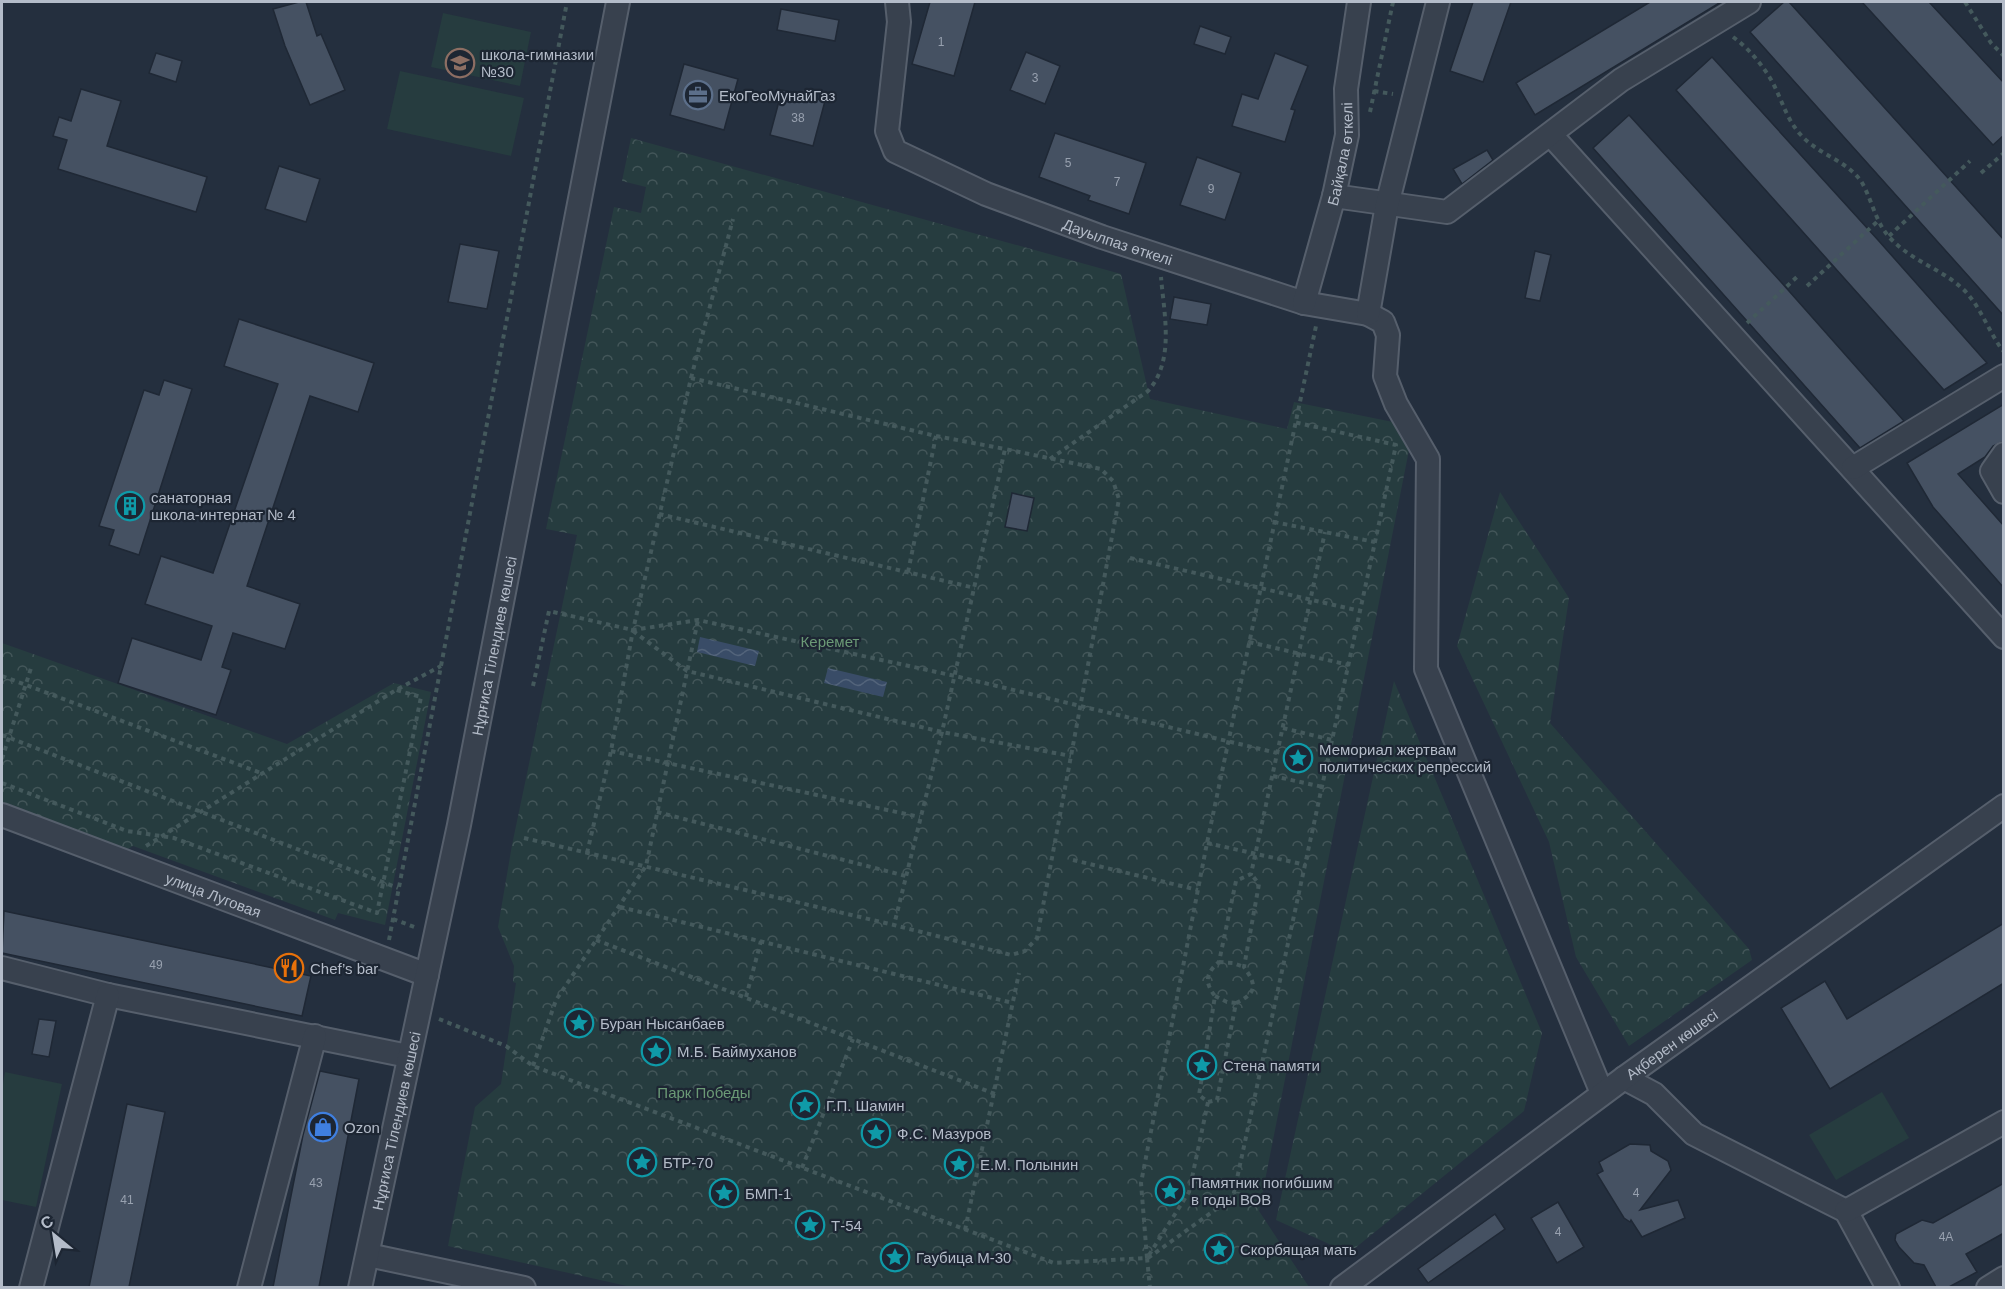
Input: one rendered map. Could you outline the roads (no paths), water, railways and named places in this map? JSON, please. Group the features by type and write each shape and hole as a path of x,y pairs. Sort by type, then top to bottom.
{"street":[{"name":"Нұрғиса Тілендиев көшесі","path":"360,1287 488,676 618,2"},
{"name":"Дауылпаз өткелі","path":"897,2 899,22 887,131 895,151 986,194 1160,255 1312,304 1368,314"},
{"name":"Байқала өткелі","path":"1312,304 1347,135 1346,89 1359,2"},
{"path":"1438,2 1387,205 1368,314 1383,322 1388,335 1385,376 1396,404 1428,459 1426,669 1602,1093"},
{"path":"1334,196 1447,212 1621,80 1749,2"},
{"path":"1551,135 2004,637"},
{"path":"1853,468 2004,376"},
{"path":"2004,454 1992,471 2004,492"},
{"name":"Ақберен көшесі","path":"1342,1287 1602,1093 2004,806"},
{"name":"улица Луговая","path":"2,815 427,975"},
{"path":"2,968 108,995 408,1056"},
{"path":"31,1287 108,995"},
{"path":"249,1287 315,1036"},
{"path":"1624,1078 1654,1094 1694,1134 1846,1211 1888,1287"},
{"path":"1846,1211 2004,1122"},
{"path":"368,1255 524,1287"},
{"path":"1988,1287 2004,1278"}],"water":[{"path":"700,637 759,651 755,666 697,652"},
{"path":"828,668 887,682 883,697 824,683"}],"place":[{"name":"школа-гимназии №30","path":"460,63"},
{"name":"ЕкоГеоМунайГаз","path":"698,95"},
{"name":"санаторная школа-интернат № 4","path":"130,506"},
{"name":"Мемориал жертвам политических репрессий","path":"1298,758"},
{"name":"Chef’s bar","path":"289,968"},
{"name":"Буран Нысанбаев","path":"579,1023"},
{"name":"М.Б. Баймуханов","path":"656,1051"},
{"name":"Стена памяти","path":"1202,1065"},
{"name":"Г.П. Шамин","path":"805,1105"},
{"name":"Ozon","path":"323,1127"},
{"name":"Ф.С. Мазуров","path":"876,1133"},
{"name":"БТР-70","path":"642,1162"},
{"name":"Е.М. Полынин","path":"959,1164"},
{"name":"Памятник погибшим в годы ВОВ","path":"1170,1191"},
{"name":"БМП-1","path":"724,1193"},
{"name":"Т-54","path":"810,1225"},
{"name":"Скорбящая мать","path":"1219,1249"},
{"name":"Гаубица М-30","path":"895,1257"}],"park label":[{"name":"Керемет","path":"830,641"},
{"name":"Парк Победы","path":"704,1092"}]}
